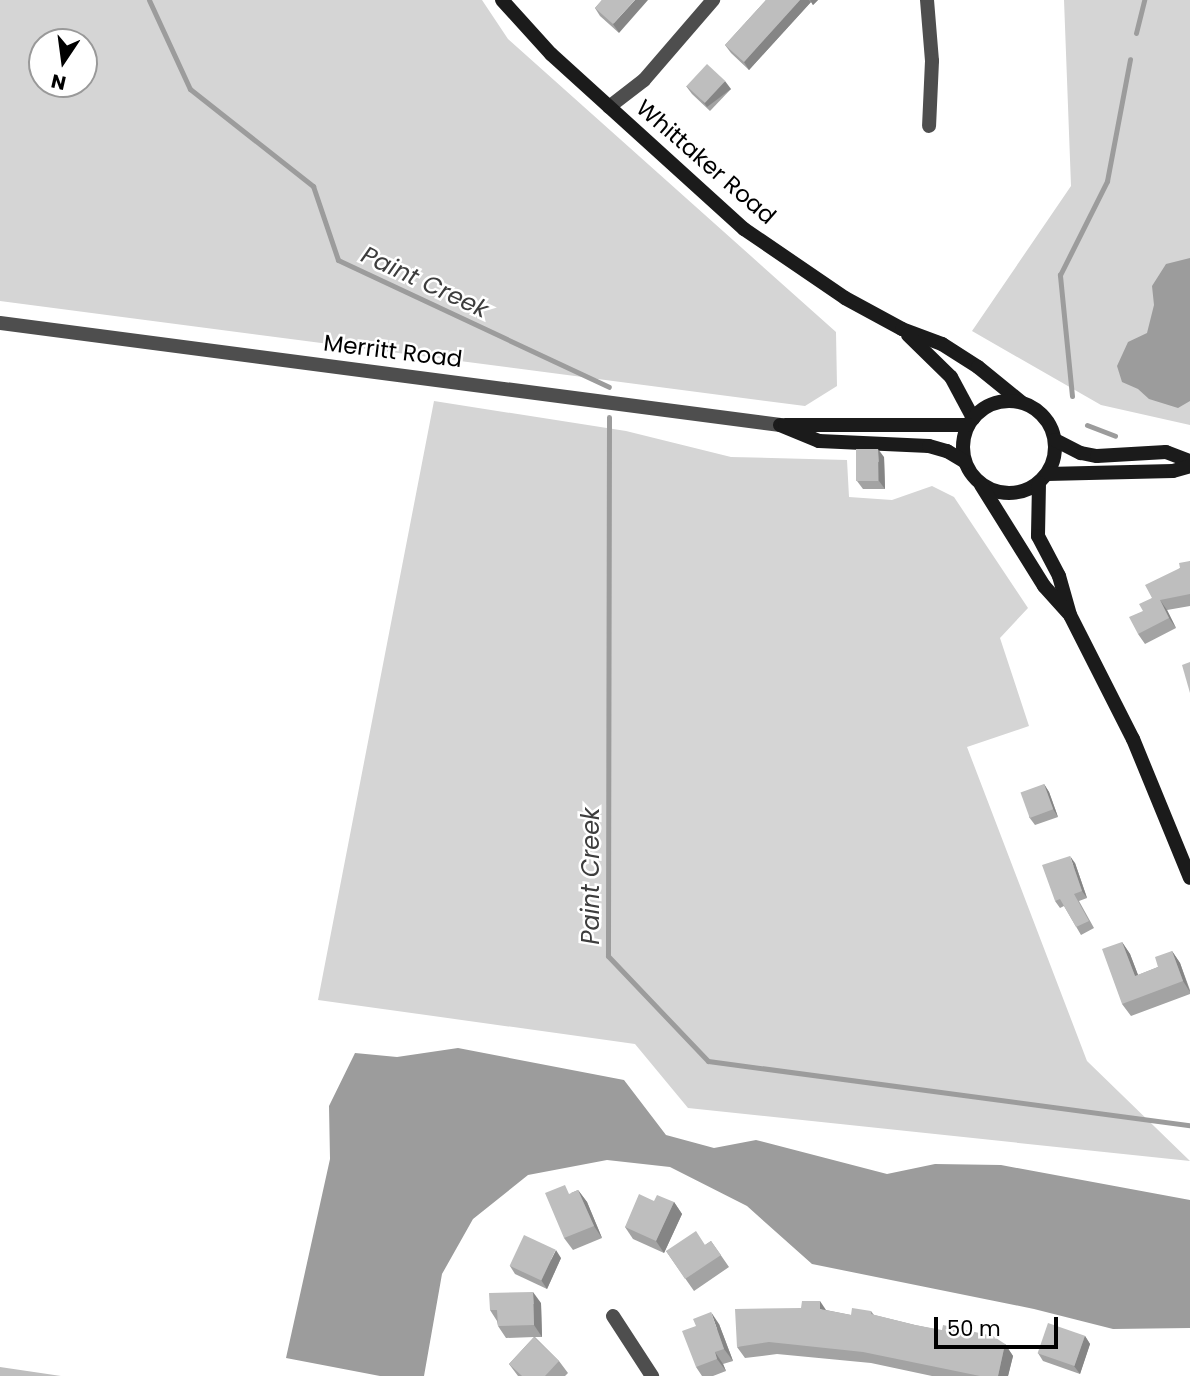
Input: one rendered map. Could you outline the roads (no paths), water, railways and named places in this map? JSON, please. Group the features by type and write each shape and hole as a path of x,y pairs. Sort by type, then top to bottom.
{"main road":[{"name":"Whittaker Road","path":"502,0 551,54 744,229 845,298 902,329 942,344 969,361 1021,402"},
{"name":"Whittaker Road","path":"902,329 951,377 971,421"},
{"path":"980,484 1004,494 1028,490 1043,479 1053,464 1055,440 1044,416 1021,402 995,403 971,421 962,449 965,462 1044,586 1070,615"},
{"name":"Merritt Road","path":"780,425 811,422 874,427 971,421"},
{"name":"Merritt Road","path":"780,425 818,441 929,446 947,451 965,462"},
{"path":"1055,440 1081,453 1097,456 1166,452 1190,463"},
{"path":"1043,479 1173,471 1190,463"},
{"path":"1043,479 1038,536 1059,576 1070,615 1133,739 1190,878"}],"street":[{"path":"609,107 644,80 713,0"},
{"path":"927,0 932,61 929,126"},
{"name":"Merritt Road","path":"0,323 780,425"},
{"path":"613,1316 652,1376"}],"waterway":[{"name":"Paint Creek","path":"149,0 190,89 313,186 338,260 609,387"},
{"path":"1136,33 1144,0"},
{"path":"1072,396 1060,275 1107,181 1130,59"},
{"name":"Paint Creek","path":"609,417 608,956 708,1061 1190,1125"},
{"path":"1087,425 1115,436"}]}
